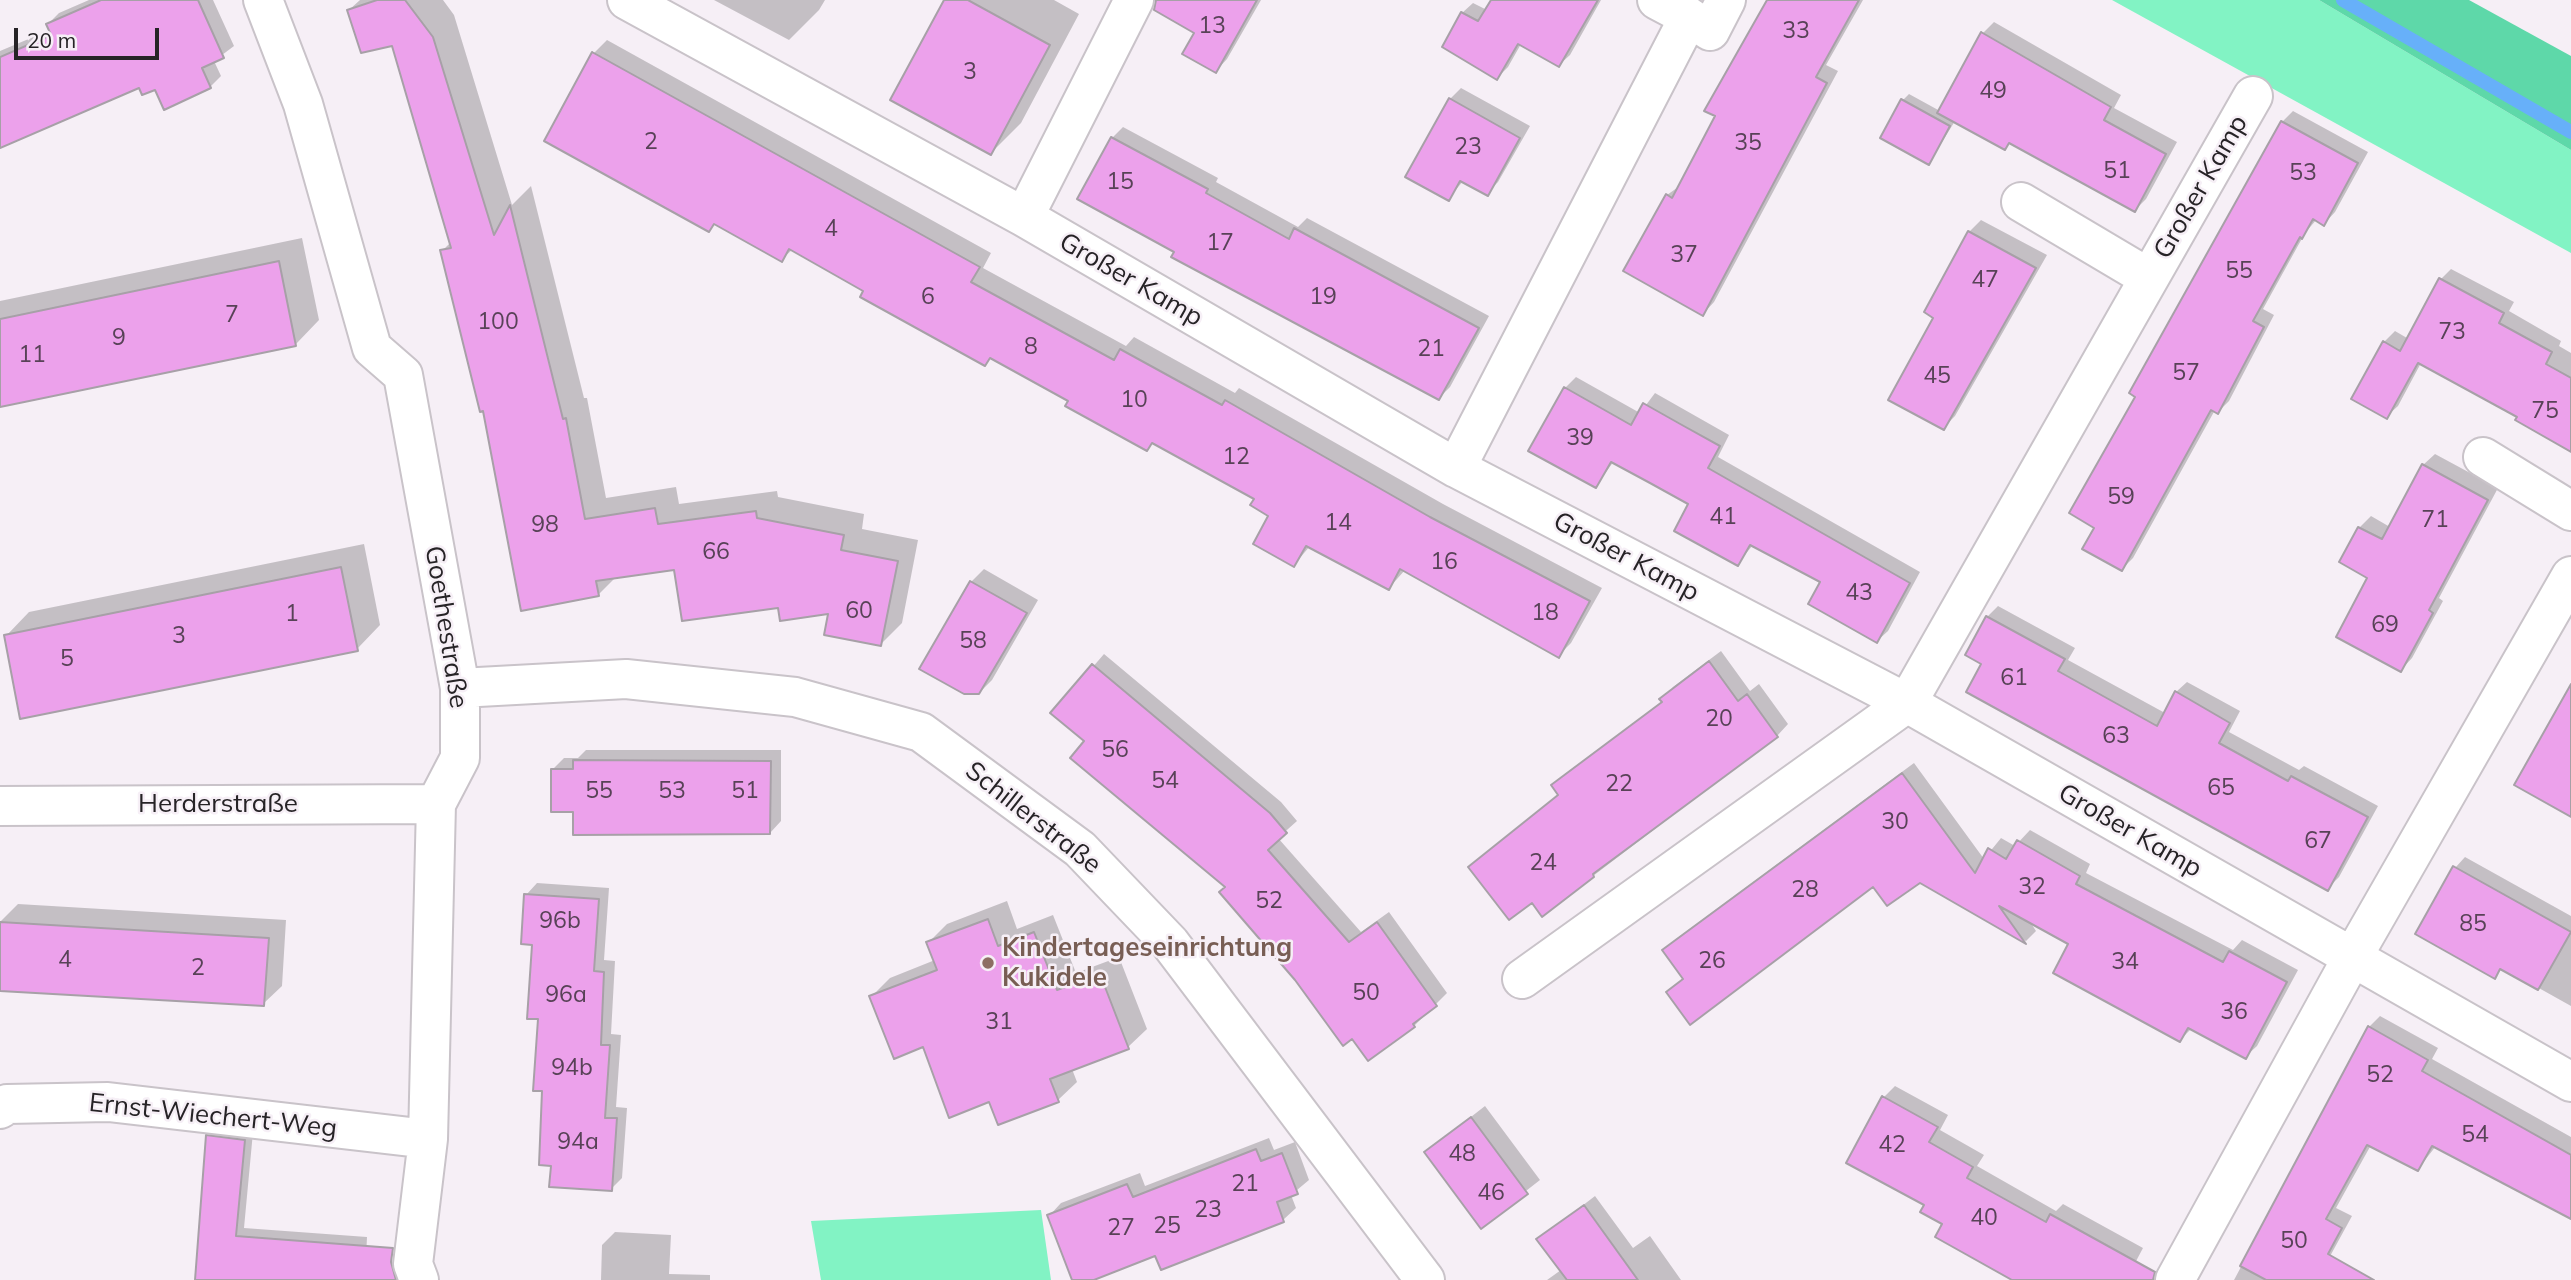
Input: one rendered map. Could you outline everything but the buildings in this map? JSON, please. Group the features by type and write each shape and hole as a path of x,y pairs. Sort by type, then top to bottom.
{"street":[{"name":"Goethestraße","path":"263,0 303,104 372,348 403,375 460,688 460,758 436,804 428,1139 413,1264 419,1280"},
{"name":"Großer Kamp","path":"627,0 1024,217 1456,468 1907,703 2571,1082"},
{"path":"1024,217 1135,0"},
{"path":"1456,468 1673,9 1710,31 1726,0"},
{"name":"Großer Kamp","path":"1522,979 1907,703 2253,96"},
{"name":"Großer Kamp","path":"2021,202 2149,278"},
{"path":"2483,457 2571,511"},
{"path":"2175,1280 2352,958 2571,576"},
{"name":"Schillerstraße","path":"460,688 626,678 795,697 921,732 1080,849 1170,943 1425,1280"},
{"name":"Herderstraße","path":"0,806 436,804"},
{"name":"Ernst-Wiechert-Weg","path":"0,1109 8,1104 108,1102 428,1139"}],"green space":[{"path":"2112,0 2319,0 2571,150 2571,253"},
{"path":"2319,0 2469,0 2571,56 2571,150"},
{"path":"1041,1210 1051,1280 821,1280 811,1221"}],"waterway":[{"path":"2343,0 2571,132"}],"place":[{"name":"Kindertageseinrichtung Kukidele","path":"988,963"}]}
